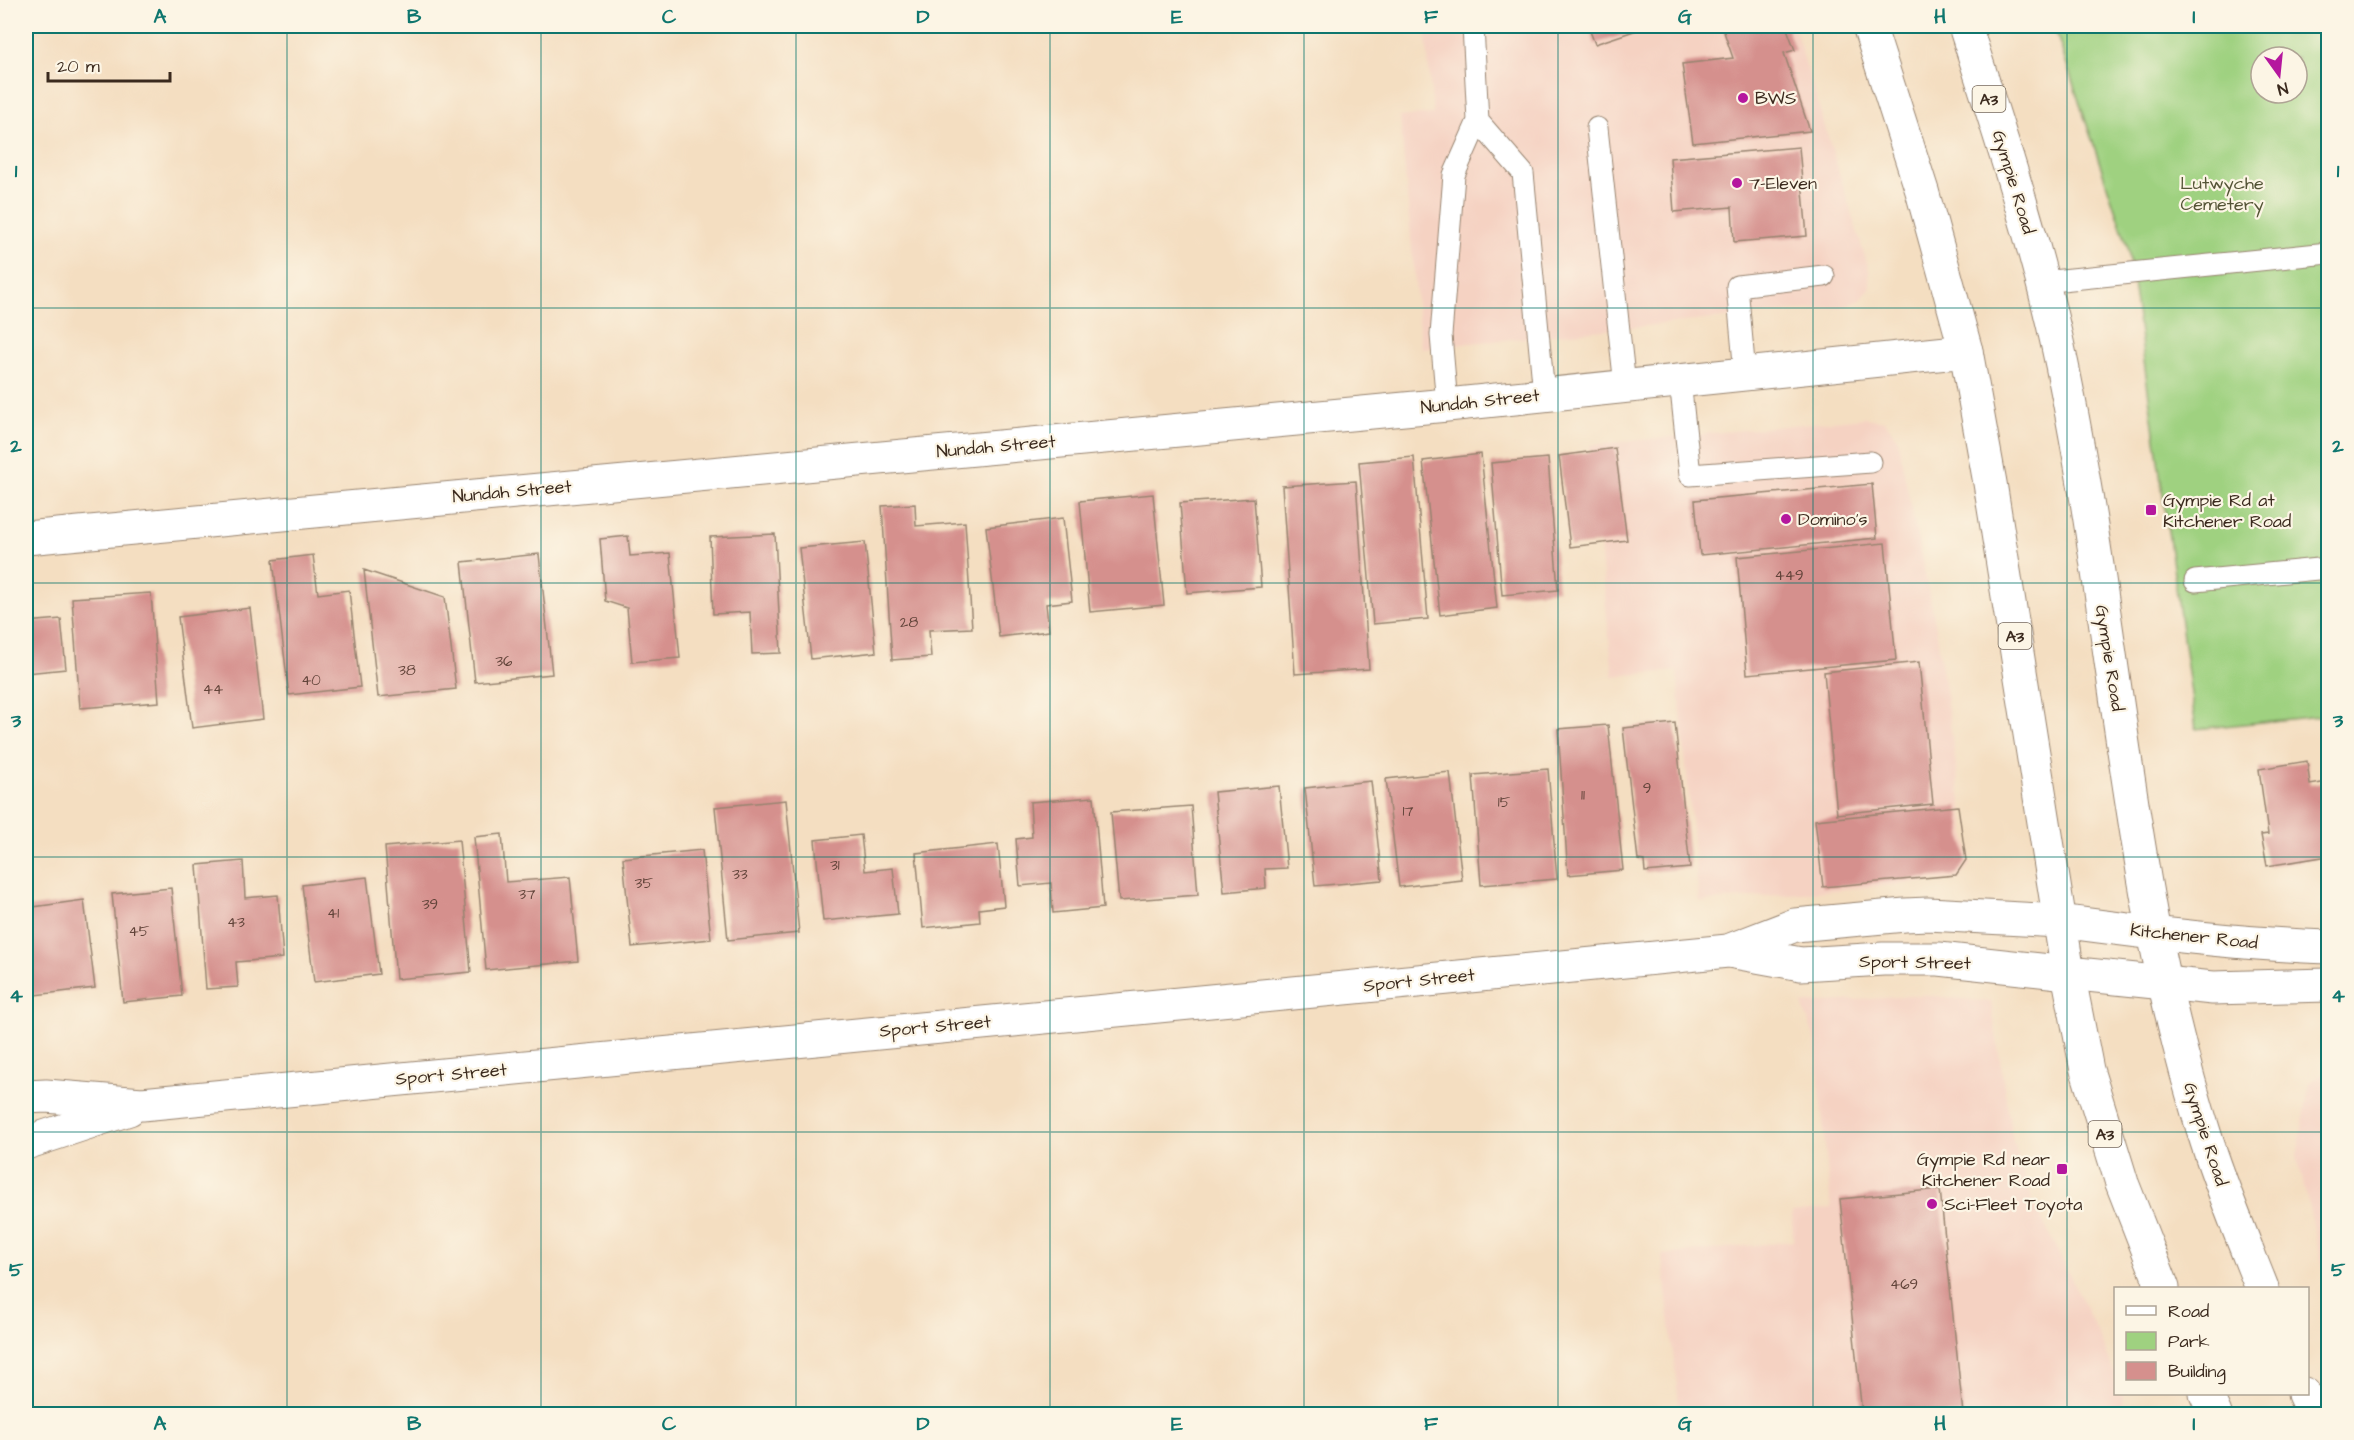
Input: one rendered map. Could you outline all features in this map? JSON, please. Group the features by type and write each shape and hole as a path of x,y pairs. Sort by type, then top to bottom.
{"main road":[{"name":"A3","path":"1869,26 1922,191 1966,351 1990,483 2068,973 2087,1070 2121,1183 2163,1287"},
{"name":"Gympie Road","path":"1965,26 2015,183 2062,364 2154,933 2191,1089 2208,1144 2262,1287"},
{"name":"Nundah Street","path":"26,538 1447,405 1966,351"},
{"name":"Sport Street","path":"1728,951 1795,925 1905,915 1928,914 2060,921"},
{"name":"Kitchener Road","path":"2060,921 2154,933 2288,945 2328,946"},
{"name":"Sport Street","path":"26,1097 46,1096 142,1104 1728,951 1801,964 1883,959 1939,959 2068,973"},
{"path":"2068,973 2212,988 2328,985"},
{"name":"Sport Street","path":"26,1143 142,1104"},
{"path":"2206,1395 2215,1414"},
{"path":"2304,1395 2313,1414"}],"lane":[{"path":"1447,405 1441,335 1454,175 1478,121 1473,26"},
{"path":"1478,121 1523,173 1544,394"},
{"path":"1597,128 1625,386"},
{"path":"2042,282 2328,253"},
{"path":"1745,374 1737,286 1824,276"},
{"path":"1680,380 1690,475 1871,462"},
{"path":"2195,581 2328,568"}],"shaded area":[{"path":"1425,26 1794,26 1869,270 1870,288 1861,300 1845,306 1421,348 1400,117 1433,114"},
{"path":"1865,418 1885,421 1897,438 1937,633 1970,864 1960,879 1699,902 1677,671 1613,676 1590,445"},
{"name":"Sci-Fleet Toyota","path":"1924,995 1991,1002 2012,1137 2032,1199 2097,1331 2114,1372 2114,1395 2123,1395 2122,1414 1680,1414 1662,1255 1793,1241 1792,1212 1831,1208 1815,1039 1802,1004"},
{"path":"2328,1071 2328,1289 2297,1156 2310,1082"}],"green space":[{"name":"Lutwyche Cemetery","path":"2054,26 2328,26 2328,715 2196,729 2128,248"}],"building":[{"path":"1588,26 1649,26 1595,44"},
{"name":"BWS","path":"1722,26 1786,26 1795,50 1784,53 1810,131 1693,143 1682,64 1733,58"},
{"name":"7-Eleven","path":"1799,147 1807,236 1734,242 1732,207 1674,212 1670,158"},
{"path":"1615,448 1627,540 1570,547 1559,456"},
{"path":"1481,454 1497,608 1440,615 1423,461"},
{"path":"1414,457 1428,619 1373,624 1359,462"},
{"path":"1548,458 1558,590 1502,595 1491,463"},
{"path":"1356,481 1369,669 1295,674 1282,486"},
{"name":"Domino's","path":"1872,484 1877,538 1700,555 1695,500"},
{"path":"1153,494 1164,605 1090,612 1080,501"},
{"path":"1254,498 1261,587 1187,593 1180,503"},
{"path":"915,504 916,526 965,522 972,628 929,630 931,657 892,660 882,506"},
{"path":"1063,518 1072,601 1046,604 1049,631 999,637 986,527"},
{"path":"775,534 781,653 752,654 750,612 713,614 710,537"},
{"path":"628,536 630,556 670,553 680,658 632,662 627,608 605,601 600,539"},
{"path":"865,542 876,652 811,659 799,548"},
{"path":"1885,543 1896,660 1747,674 1737,557"},
{"path":"539,554 552,674 475,682 462,562"},
{"path":"313,555 318,594 349,590 360,687 289,695 273,560"},
{"path":"364,570 445,597 456,689 378,697"},
{"path":"151,593 159,702 80,708 72,598"},
{"path":"250,608 263,719 192,728 178,617"},
{"path":"61,619 66,669 26,673 26,622"},
{"path":"1919,662 1933,804 1837,814 1824,672"},
{"path":"1675,723 1690,868 1645,872 1644,861 1638,860 1623,728"},
{"path":"1608,725 1623,870 1568,875 1558,729"},
{"path":"2307,761 2310,785 2328,782 2328,856 2267,866 2261,835 2268,834 2259,769"},
{"path":"1548,769 1557,879 1481,885 1473,775"},
{"path":"1450,772 1462,880 1399,887 1386,779"},
{"path":"1371,781 1382,880 1315,886 1305,788"},
{"path":"1279,786 1287,868 1265,869 1266,888 1224,892 1214,792"},
{"path":"1094,797 1103,908 1053,913 1051,883 1020,886 1016,839 1032,837 1030,802"},
{"path":"786,800 799,933 728,940 715,807"},
{"path":"1191,806 1198,895 1119,901 1111,812"},
{"path":"1958,806 1966,860 1956,875 1823,887 1815,820"},
{"path":"502,834 506,882 570,877 578,961 486,970 474,837"},
{"path":"861,835 865,871 893,868 898,914 823,921 815,840"},
{"path":"459,840 471,972 396,979 385,847"},
{"path":"998,844 1004,906 979,909 980,922 923,928 916,853"},
{"path":"702,850 711,939 632,947 623,858"},
{"path":"243,861 245,898 278,895 283,958 236,962 238,987 206,989 197,865"},
{"path":"367,877 379,974 314,982 302,885"},
{"path":"171,888 182,996 123,1002 112,894"},
{"path":"84,900 95,988 26,996 26,908"},
{"path":"1940,1189 1963,1414 1862,1414 1840,1199"}],"place":[{"name":"BWS","path":"1743,98"},
{"name":"7-Eleven","path":"1737,183"},
{"name":"Gympie Rd at Kitchener Road","path":"2151,510"},
{"name":"Domino's","path":"1786,519"},
{"name":"Gympie Rd near Kitchener Road","path":"2062,1169"},
{"name":"Sci-Fleet Toyota","path":"1932,1204"}]}
